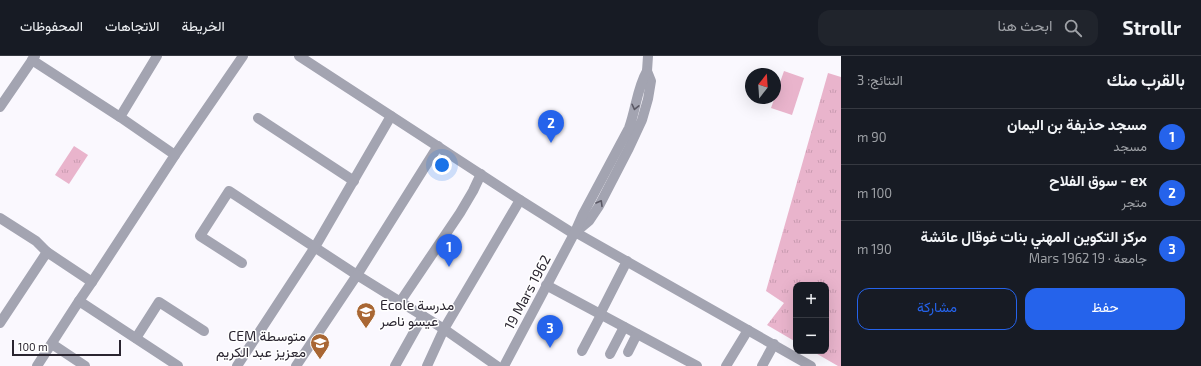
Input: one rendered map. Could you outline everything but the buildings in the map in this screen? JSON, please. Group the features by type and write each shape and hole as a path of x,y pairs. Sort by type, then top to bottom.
{"street":[{"path":"120,117 157,56"},
{"path":"37,366 242,56"},
{"path":"299,56 520,200 575,233 811,366"},
{"name":"19 Mars 1962","path":"504,366 629,128 642,80 647,71 648,56"},
{"path":"2,100 34,58 176,155"},
{"path":"237,366 315,247 391,116"},
{"path":"258,118 354,181"},
{"path":"296,366 357,275 438,146"},
{"path":"400,302 460,213 481,174"},
{"path":"242,263 200,236 229,191 357,275 444,329 497,366"},
{"path":"427,366 444,329 520,200"},
{"path":"0,218 36,241 47,252 92,282"},
{"path":"1,321 47,252"},
{"path":"582,351 627,261"},
{"path":"546,285 697,366"},
{"path":"80,301 178,366"},
{"path":"136,338 159,302 204,330"},
{"path":"394,366 423,316"},
{"path":"610,354 624,327"},
{"path":"726,366 748,330"},
{"path":"628,352 637,334"},
{"path":"52,344 85,366"},
{"path":"762,366 774,344"}],"green space":[{"path":"784,71 804,78 792,115 771,108 772,104 781,104 781,80"},
{"path":"828,73 841,77 841,366 838,366 817,354 829,354 829,282 793,282 793,340 767,325 784,303 766,291"},
{"path":"74,146 88,155 69,184 55,175"}],"place":[{"name":"ex - سوق الفلاح","path":"551,143"},
{"name":"مسجد حذيفة بن اليمان","path":"449,267"},
{"name":"Ecole مدرسة عيسو ناصر","path":"366,329"},
{"name":"مركز التكوين المهني بنات غوقال عائشة","path":"550,348"},
{"name":"CEM متوسطة معزيز عبد الكريم","path":"320,360"}]}
